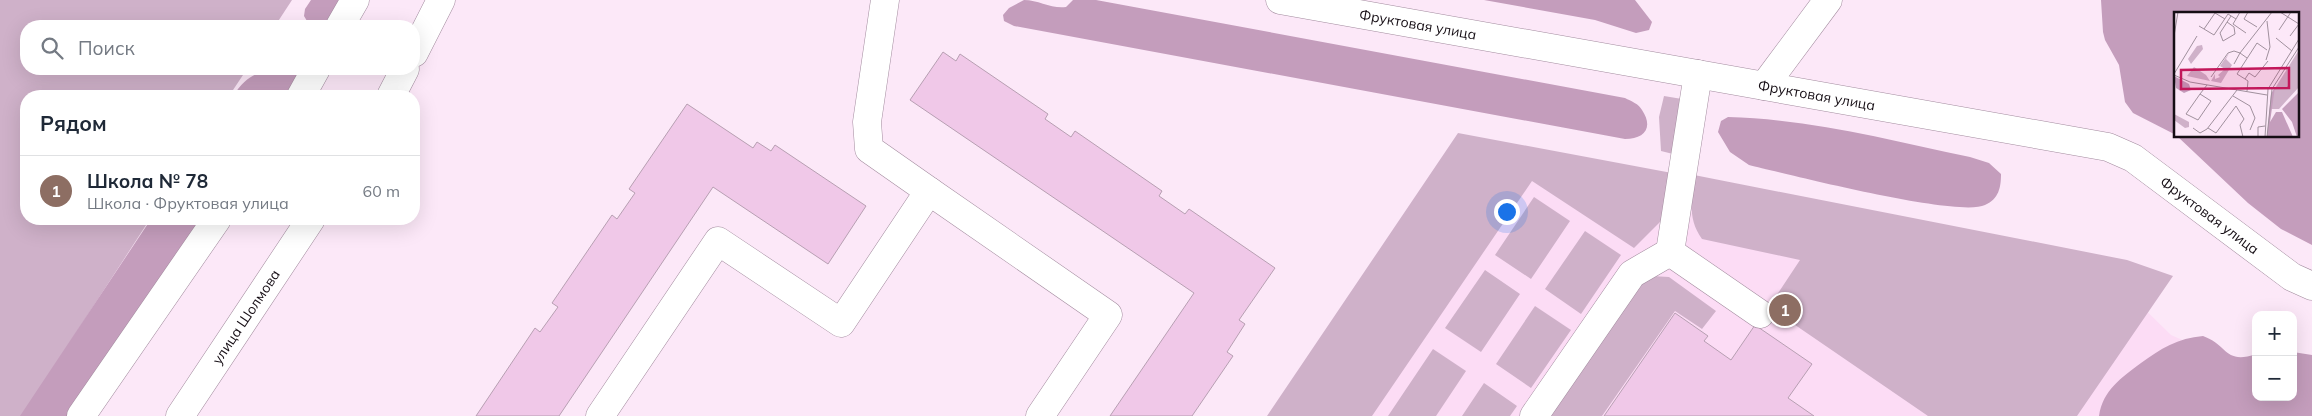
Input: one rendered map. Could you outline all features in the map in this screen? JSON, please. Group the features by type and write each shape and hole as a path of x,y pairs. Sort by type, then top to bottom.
{"street":[{"path":"343,20 355,0"},
{"path":"420,40 441,0"},
{"path":"885,0 867,122 869,149 1108,315 1040,416"},
{"name":"Фруктовая улица","path":"1280,0 2108,146 2133,158 2292,277 2312,286"},
{"path":"1764,86 1828,0"},
{"path":"1670,252 1698,74"},
{"path":"304,90 313,75"},
{"path":"394,90 402,75"},
{"path":"600,416 718,241 841,323 929,191"},
{"path":"81,416 212,225"},
{"name":"улица Шолмова","path":"186,414 307,225"},
{"path":"1670,252 1760,314"},
{"path":"1534,416 1632,274 1670,252"}],"shaded area":[{"path":"0,0 292,0 279,20 20,20 20,75 243,75 233,90 20,90 20,225 146,225 22,416 0,416"},
{"path":"311,0 349,0 336,20 306,20 304,16 305,9"},
{"path":"1024,0 1050,6 1066,7 1073,0 1096,0 1625,98 1641,108 1647,122 1647,127 1642,135 1625,139 1014,26 1004,21 1003,15 1009,8"},
{"path":"1484,0 1635,0 1652,22 1649,30 1636,33 1595,20"},
{"path":"2101,0 2312,0 2312,245 2281,229 2248,203 2179,138 2300,138 2300,12 2174,12 2174,134 2133,113 2125,102 2119,65 2105,40"},
{"path":"254,75 300,75 302,76 302,90 238,90"},
{"path":"1664,96 1682,99 1681,156 1661,151 1659,117"},
{"path":"1728,117 1820,126 1970,157 1989,163 2001,174 2000,188 1996,196 1985,205 1969,207 1942,205 1871,193 1749,165 1730,152 1718,132 1721,121"},
{"path":"1458,133 1672,173 1665,217 1634,248 1532,181 1372,416 1267,416"},
{"path":"1522,169 2121,286 2171,335 2235,363 2252,391 2252,401 2297,401 2297,393 2312,379 2312,416 1352,416"},
{"path":"1694,175 2127,260 2173,276 2077,416 1928,416 1769,307 1800,260 1702,239 1692,216"},
{"path":"1534,197 1570,221 1531,279 1495,255"},
{"path":"147,225 218,225 86,416 20,416"},
{"path":"1585,231 1621,255 1581,314 1545,289"},
{"path":"1485,270 1520,294 1481,352 1445,328"},
{"path":"1652,276 1669,277 1716,311 1702,329 1675,311 1602,416 1543,416 1636,284"},
{"path":"1535,306 1571,330 1531,388 1496,364"},
{"path":"2203,336 2211,340 2232,356 2246,357 2252,355 2252,401 2297,401 2297,353 2312,355 2312,416 2099,416 2104,399 2120,380 2155,353 2170,345"},
{"path":"1433,349 1466,371 1436,416 1388,416"},
{"path":"1484,383 1517,406 1510,416 1462,416"}],"building":[{"path":"943,52 956,61 960,54 1048,114 1045,119 1071,137 1075,131 1162,191 1159,196 1185,214 1189,209 1275,268 1239,320 1245,324 1227,352 1233,356 1192,416 1110,416 1194,293 910,100"},
{"path":"687,104 753,148 757,142 771,151 775,145 866,206 828,264 713,187 559,416 476,416 535,328 540,332 558,307 552,303 612,215 617,219 635,193 629,189"},
{"path":"1675,313 1708,336 1704,341 1731,360 1755,325 1812,364 1788,398 1814,416 1604,416"}],"place":[{"name":"Школа № 78","path":"1785,310"}]}
